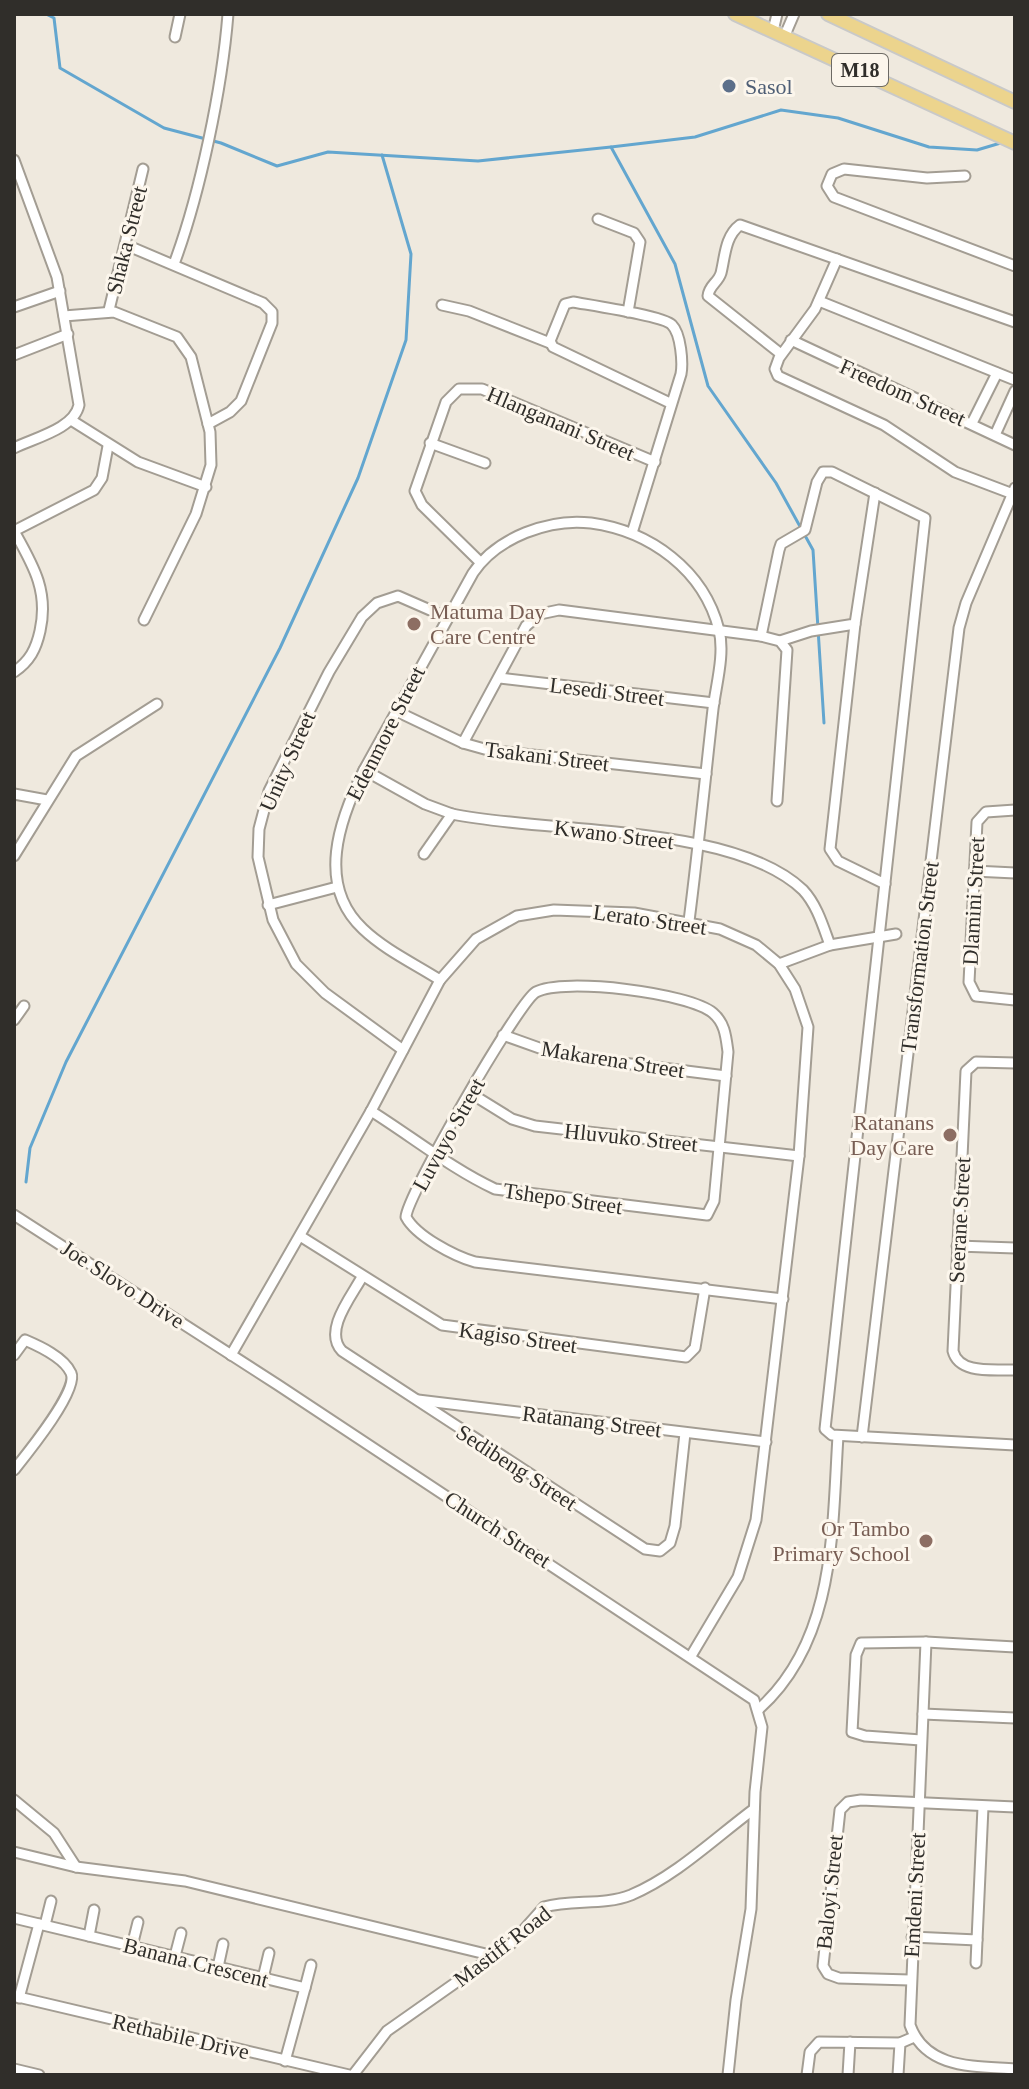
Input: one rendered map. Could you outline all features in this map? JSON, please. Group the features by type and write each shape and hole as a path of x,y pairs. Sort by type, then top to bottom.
{"main road":[{"name":"M18","path":"735,14 1015,143"},
{"name":"M18","path":"828,14 1015,102"}],"street":[{"path":"175,37 180,14"},
{"path":"174,264 192,210 220,73 228,14"},
{"path":"777,14 779,33"},
{"path":"779,33 794,14"},
{"path":"14,160 47,245 60,291 78,398 77,411 71,420 14,448"},
{"name":"Shaka Street","path":"109,310 143,169"},
{"path":"965,176 927,178 844,169 832,174 827,186 834,197 1015,266"},
{"path":"598,219 638,236 638,265 628,312"},
{"path":"781,354 708,296 709,287 720,275 733,230 740,225 750,225 1015,322"},
{"path":"126,245 263,303 273,315 241,401 230,412 208,424"},
{"path":"837,259 819,301 781,354 775,369 782,379 884,425 955,472 1014,491"},
{"path":"14,307 60,291"},
{"path":"819,301 1015,380"},
{"path":"550,343 567,302 628,312 674,326 682,367 655,462"},
{"path":"442,305 469,311 550,343 555,349 670,403"},
{"path":"64,316 109,310 169,333 186,345 208,424 212,453 206,487 167,577 144,620"},
{"path":"14,355 68,334"},
{"name":"Freedom Street","path":"791,340 1015,445"},
{"path":"972,423 997,373"},
{"name":"Hlanganani Street","path":"480,562 418,500 416,483 449,397 469,387 655,462 632,533"},
{"path":"995,435 1015,391"},
{"path":"71,420 108,446 155,470 206,487"},
{"path":"430,443 485,463"},
{"path":"17,670 33,653 45,604 40,580 14,531 94,490 102,478 108,446"},
{"path":"761,636 781,544 805,530 821,474 832,472 923,517 927,523 825,1427 834,1435 1015,1445"},
{"name":"Transformation Street","path":"862,1437 959,628 966,603 1014,491"},
{"path":"875,493 855,624 830,849 838,861 885,884"},
{"name":"Edenmore Street","path":"440,980 364,930 345,908 337,887 335,862 338,838 349,801 446,617 480,562 505,544 552,525 588,523 632,533 664,550 683,566 719,630"},
{"name":"Unity Street","path":"403,1050 307,976 286,949 268,905 258,857 265,803 354,627 370,608 391,597 413,600 446,617"},
{"path":"463,743 526,626 532,619 549,611 719,630 780,641 811,631 855,624"},
{"path":"689,921 714,703 719,630"},
{"path":"777,801 787,654 780,641"},
{"path":"14,657 17,670"},
{"name":"Lesedi Street","path":"500,678 714,703"},
{"path":"14,856 76,756 157,704"},
{"name":"Tsakani Street","path":"396,711 463,743 501,752 706,774"},
{"name":"Kwano Street","path":"364,770 425,804 452,814 698,844 736,852 792,882 810,899 830,945"},
{"path":"14,794 47,800"},
{"name":"Dlamini Street","path":"1015,810 982,814 976,828 969,987 980,998 1015,1000"},
{"path":"424,854 452,814"},
{"path":"974,871 1015,873"},
{"path":"268,905 337,887"},
{"name":"Lerato Street","path":"231,1355 371,1111 440,980 476,939 495,926 528,913 590,910 689,921 745,939 779,964 795,989 808,1027 799,1156 766,1442 748,1553 731,1590 691,1656"},
{"path":"779,964 830,945 896,934"},
{"name":"Luvuyo Street","path":"718,1146 727,1039 720,1020 705,1007 676,998 589,988 547,987 523,1003 503,1035 408,1205 406,1217 412,1226 459,1256 484,1263 783,1299"},
{"path":"14,1020 24,1006"},
{"name":"Makarena Street","path":"503,1035 559,1055 726,1076"},
{"name":"Seerane Street","path":"1015,1063 974,1062 966,1071 954,1357 965,1367 1015,1370"},
{"name":"Hluvuko Street","path":"470,1093 512,1119 535,1126 799,1156"},
{"name":"Tshepo Street","path":"371,1111 488,1185 503,1191 703,1216 713,1206 718,1146"},
{"name":"Joe Slovo Drive","path":"14,1215 231,1355"},
{"name":"Kagiso Street","path":"300,1236 422,1316 455,1329 680,1357 693,1353 705,1288"},
{"path":"957,1246 1015,1248"},
{"name":"Sedibeng Street","path":"362,1277 336,1327 335,1342 342,1351 525,1473 639,1546 653,1551 666,1548 673,1535 685,1433"},
{"path":"14,1355 19,1338 55,1357 70,1371 72,1379 67,1394 14,1470"},
{"name":"Church Street","path":"231,1355 747,1693 759,1709"},
{"name":"Ratanang Street","path":"418,1400 766,1442"},
{"path":"728,2075 734,2012 751,1909 754,1809 762,1727 759,1709 789,1677 818,1614 830,1549 834,1435"},
{"path":"921,1740 865,1736 852,1732 856,1655 861,1643 926,1642 1015,1647"},
{"name":"Emdeni Street","path":"914,2037 910,2025 910,1980 926,1642"},
{"path":"923,1714 1015,1718"},
{"path":"14,1800 54,1833 76,1867"},
{"name":"Baloyi Street","path":"910,1980 839,1978 828,1974 822,1961 840,1810 848,1802 861,1800 1015,1807"},
{"path":"976,1963 983,1807"},
{"name":"Mastiff Road","path":"351,2075 387,2031 522,1934 544,1907 608,1901 631,1895 677,1867 754,1809"},
{"path":"14,1852 76,1867 185,1881 494,1956"},
{"path":"17,1997 51,1901"},
{"path":"89,1936 94,1910"},
{"name":"Banana Crescent","path":"14,1918 305,1988"},
{"path":"132,1946 138,1922"},
{"path":"175,1956 181,1933"},
{"path":"912,1937 977,1940"},
{"path":"218,1967 223,1944"},
{"path":"263,1978 269,1953"},
{"path":"285,2061 311,1965"},
{"name":"Rethabile Drive","path":"17,1997 351,2075"},
{"path":"807,2075 815,2043 900,2043 914,2037 924,2048 951,2063 1015,2069"},
{"path":"848,2075 850,2042"},
{"path":"898,2075 900,2043"},
{"path":"14,2069 39,2075"}],"waterway":[{"path":"46,14 54,18 60,68 164,128 221,143 277,166 328,152 478,161 611,147 695,137 781,110 838,118 929,147 977,150 1004,142"},
{"path":"611,147 675,264 708,386 776,483 813,550 824,723"},
{"path":"26,1182 30,1148 66,1062 280,648 358,478 406,340 411,254 382,155"}],"place":[{"name":"Sasol","path":"729,86"},
{"name":"Matuma Day Care Centre","path":"414,624"},
{"name":"Ratanans Day Care","path":"950,1135"},
{"name":"Or Tambo Primary School","path":"926,1541"}]}
